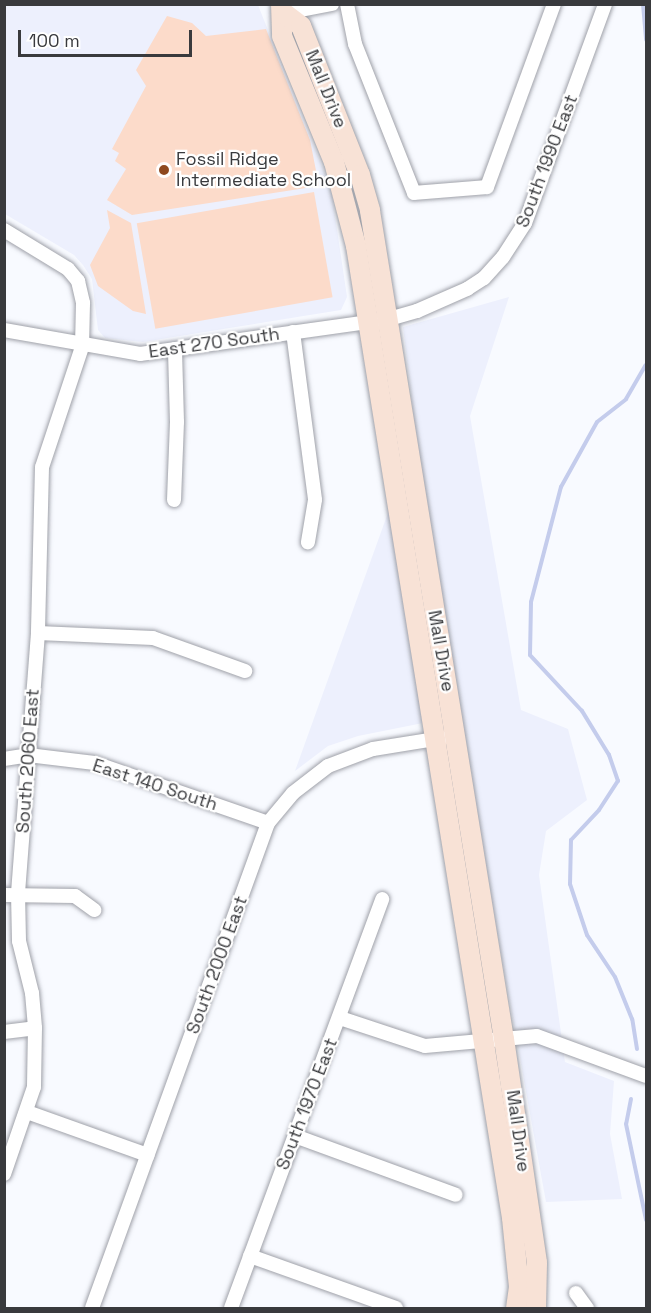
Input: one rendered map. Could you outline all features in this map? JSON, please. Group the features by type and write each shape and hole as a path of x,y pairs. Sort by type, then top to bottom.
{"main road":[{"name":"Mall Drive","path":"283,9 300,27 360,175 389,319 456,736 495,1040 517,1257 516,1308"},
{"name":"Mall Drive","path":"283,9 282,36 334,162 348,208 434,740 495,1040 537,1263 536,1308"}],"street":[{"path":"283,9 332,4"},
{"path":"347,4 355,44 414,193 487,188 554,4"},
{"name":"South 1990 East","path":"389,319 417,311 484,278 519,235 605,4"},
{"name":"South 2060 East","path":"4,230 51,256 78,281 82,303 82,347 42,467 38,633 28,755 11,894 32,993 34,1087 4,1174"},
{"name":"East 270 South","path":"4,330 82,347 140,354 389,319"},
{"path":"293,332 315,500 308,542"},
{"path":"174,500 177,422 175,349"},
{"path":"38,633 153,638 244,671"},
{"name":"South 2000 East","path":"92,1308 268,824 293,793 328,766 373,749 456,736"},
{"name":"East 140 South","path":"4,759 28,755 95,763 268,824"},
{"path":"11,894 75,896 94,910"},
{"name":"South 1970 East","path":"231,1308 340,1018 382,899"},
{"path":"340,1018 425,1046 537,1036 646,1076"},
{"path":"4,1032 34,1028"},
{"path":"27,1112 148,1155"},
{"path":"295,1136 456,1194"},
{"path":"250,1256 396,1308"},
{"path":"576,1293 587,1308"}],"shaded area":[{"name":"Fossil Ridge Intermediate School","path":"5,5 258,5 331,189 347,297 341,310 143,342 105,338 98,330 92,279 83,265 74,255 5,214"},
{"path":"167,16 192,23 206,36 266,29 310,140 319,186 132,215 107,200 126,169 115,161 119,153 112,149 146,86 136,70"},
{"path":"314,192 333,297 155,329 137,223"},
{"path":"107,210 131,223 146,314 133,311 98,286 90,265 110,228"},
{"path":"509,297 470,416 521,710 568,729 587,800 546,831 539,875 565,1062 614,1081 610,1134 622,1199 546,1202 458,716 358,736 328,746 295,771 416,435 403,327"}],"waterway":[{"path":"643,4 646,40"},
{"path":"637,1049 632,1019 615,977 587,935 570,884 571,840 599,810 618,781 609,755 582,711 530,655 531,602 561,487 597,422 626,399 646,365"},
{"path":"631,1099 626,1124 646,1220"}],"place":[{"name":"Fossil Ridge Intermediate School","path":"164,170"}]}
